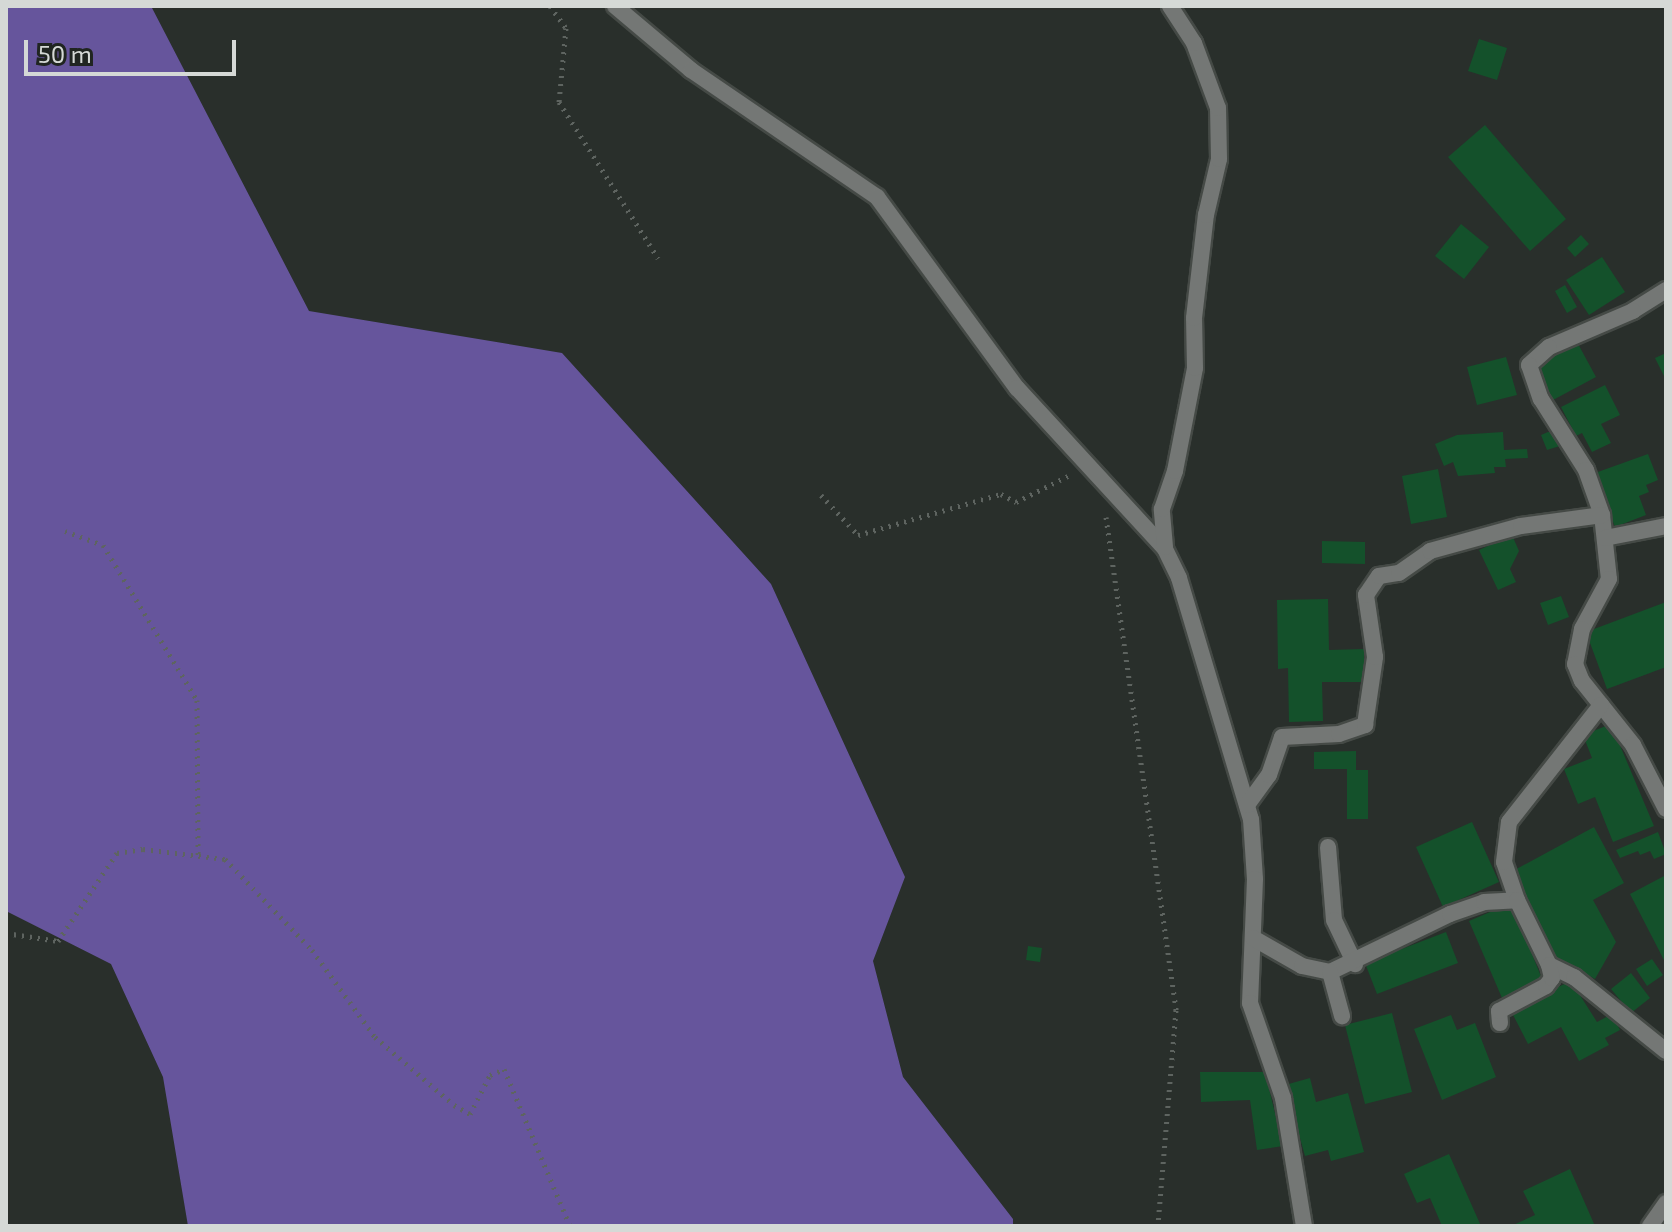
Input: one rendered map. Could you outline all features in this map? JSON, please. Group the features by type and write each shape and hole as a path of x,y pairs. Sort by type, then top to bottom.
{"street":[{"path":"615,6 691,70 877,197 1017,388 1165,549 1179,578 1247,805 1254,846 1250,1003 1283,1098 1304,1226"},
{"path":"1165,549 1162,509 1175,471 1195,368 1194,318 1206,215 1219,159 1218,108 1194,43 1170,6"},
{"path":"1666,290 1633,311 1549,347 1529,365 1541,399 1586,470 1602,515 1609,579 1575,649 1582,681 1633,745 1666,809"},
{"path":"1247,805 1269,775 1282,737 1339,734 1365,725 1375,657 1366,595 1379,576 1399,573 1430,551 1521,526 1602,515"},
{"path":"1605,538 1666,526"},
{"path":"1500,1023 1499,1011 1546,986 1552,978 1549,965 1517,900 1504,862 1509,822 1601,705"},
{"path":"1328,847 1334,920 1355,964"},
{"path":"1253,938 1302,966 1330,972 1355,964 1450,914 1484,902 1517,900"},
{"path":"1549,965 1574,977 1666,1051"},
{"path":"1330,972 1342,1016"},
{"path":"1650,1226 1666,1203"}],"path":[{"path":"550,6 566,28 559,102 658,258"},
{"path":"821,495 858,535 1001,494 1016,502 1088,463"},
{"path":"1102,478 1110,570 1176,1010 1158,1226"},
{"path":"65,531 103,545 197,700 198,856"},
{"path":"6,933 58,941 117,853 143,849 225,859 312,950 375,1037 454,1105 470,1114 490,1075 504,1069 570,1226"}],"shaded area":[{"path":"6,6 151,6 309,311 562,353 771,584 905,877 873,961 903,1077 1013,1219 1013,1226 188,1226 163,1077 111,964 6,911"}],"building":[{"path":"1479,39 1507,48 1497,80 1468,71"},
{"path":"1485,125 1566,219 1530,251 1448,157"},
{"path":"1461,224 1489,247 1464,279 1435,256"},
{"path":"1581,235 1589,244 1575,257 1567,248"},
{"path":"1602,257 1625,292 1589,315 1566,280"},
{"path":"1565,285 1577,307 1567,313 1555,291"},
{"path":"1577,342 1596,377 1553,400 1534,365"},
{"path":"1666,353 1666,380 1655,358"},
{"path":"1506,357 1517,395 1477,405 1467,367"},
{"path":"1605,385 1620,415 1601,424 1611,443 1592,452 1582,433 1576,436 1561,407"},
{"path":"1503,432 1504,450 1527,449 1528,458 1505,459 1506,467 1494,467 1495,473 1458,476 1453,462 1444,466 1435,444 1457,435"},
{"path":"1559,433 1563,445 1547,450 1541,435"},
{"path":"1648,454 1658,480 1646,485 1649,492 1639,496 1646,515 1615,527 1595,473"},
{"path":"1438,469 1447,517 1411,524 1402,476"},
{"path":"1512,535 1519,551 1510,569 1516,582 1498,590 1479,550"},
{"path":"1322,541 1365,542 1365,564 1322,563"},
{"path":"1561,596 1569,617 1548,625 1540,603"},
{"path":"1328,599 1329,650 1364,649 1364,682 1322,682 1323,721 1289,722 1288,668 1278,669 1277,600"},
{"path":"1666,602 1666,667 1607,689 1586,632"},
{"path":"1611,724 1654,826 1613,842 1595,797 1578,804 1564,769 1592,758 1583,735"},
{"path":"1356,751 1356,770 1368,770 1368,819 1347,819 1347,769 1314,769 1314,752"},
{"path":"1472,822 1499,882 1443,907 1416,847"},
{"path":"1594,827 1624,883 1593,900 1616,942 1595,979 1557,958 1511,872"},
{"path":"1658,832 1666,854 1654,859 1650,851 1640,855 1638,851 1620,858 1616,850"},
{"path":"1666,875 1666,964 1630,894"},
{"path":"1511,903 1543,981 1502,998 1469,921"},
{"path":"1446,932 1458,963 1377,994 1365,963"},
{"path":"1028,946 1042,948 1040,962 1026,960"},
{"path":"1652,959 1663,975 1647,986 1636,969"},
{"path":"1631,973 1650,998 1631,1013 1611,989"},
{"path":"1571,981 1597,1022 1612,1014 1620,1030 1605,1038 1609,1045 1579,1061 1561,1027 1528,1044 1510,1009"},
{"path":"1392,1013 1412,1092 1365,1104 1345,1025"},
{"path":"1451,1015 1457,1030 1475,1023 1496,1077 1442,1100 1414,1029"},
{"path":"1200,1072 1265,1072 1283,1146 1257,1150 1250,1100 1201,1102"},
{"path":"1310,1078 1316,1102 1348,1093 1364,1152 1331,1161 1328,1150 1305,1156 1285,1085"},
{"path":"1449,1154 1481,1226 1442,1226 1430,1198 1417,1203 1404,1174"},
{"path":"1570,1169 1595,1226 1511,1226 1535,1215 1523,1191"}]}
